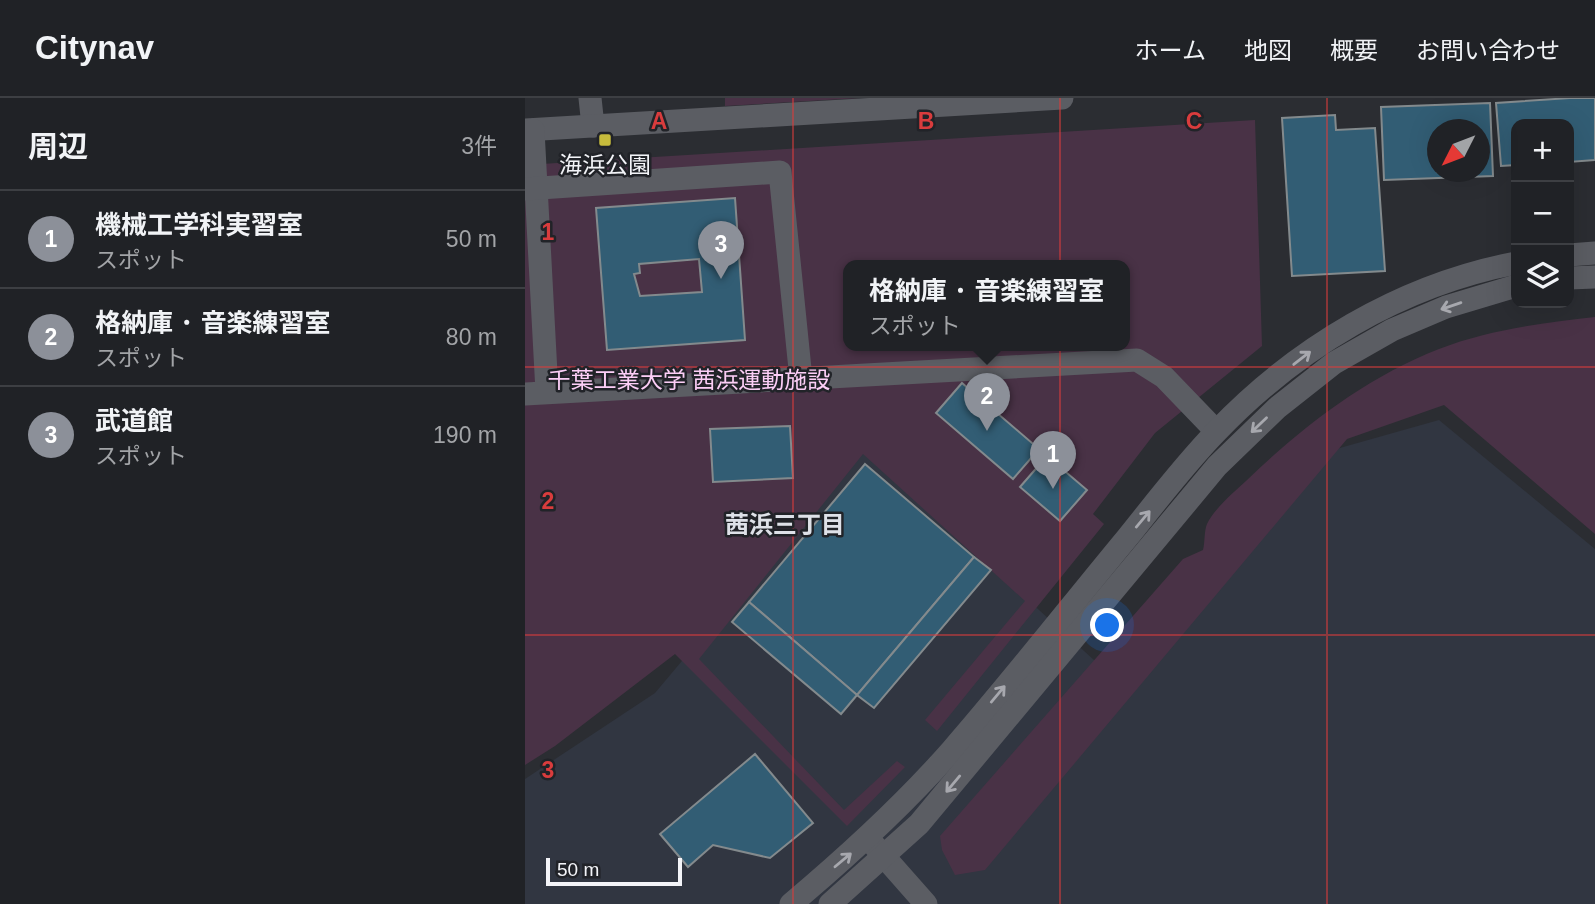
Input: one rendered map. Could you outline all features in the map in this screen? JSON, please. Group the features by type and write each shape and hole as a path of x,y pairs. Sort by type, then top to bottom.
{"street":[{"path":"590,98 593,126"},
{"path":"1062,98 529,130 536,393 1137,359 1164,377 1216,432"},
{"path":"530,188 780,172 801,379"},
{"path":"1574,255 1595,253"},
{"path":"829,904 951,750 1216,432 1265,386 1322,342 1367,316 1429,288 1489,268 1511,264"},
{"path":"1574,278 1595,277"},
{"path":"791,904 876,847 919,824 1217,466 1277,408 1334,363 1392,330 1446,307 1511,288"},
{"path":"876,847 926,904"}],"shaded area":[{"path":"1439,420 1595,549 1595,904 525,904 525,779 655,693 861,448 1117,681 1276,466"}],"green space":[{"path":"725,98 860,98 725,106"},
{"name":"千葉工業大学 茜浜運動施設","path":"1255,120 1262,346 1155,433 1093,514 1104,524 937,731 925,720 1025,601 863,454 699,659 844,810 897,761 905,767 847,826 675,654 555,746 525,765 525,165"},
{"path":"1595,317 1595,534 1444,405 1347,439 985,870 955,875 942,850 940,836 1183,559 1203,550 1205,530 1210,518 1230,495 1267,461 1312,423 1360,389 1439,349 1496,332"}],"building":[{"path":"1595,98 1595,160 1574,162 1574,119 1511,119 1511,165 1501,166 1496,103"},
{"path":"1490,103 1493,176 1490,176 1490,119 1427,119 1427,178 1384,180 1381,107"},
{"path":"1335,115 1336,130 1375,128 1385,271 1292,276 1282,118"},
{"path":"735,198 745,340 607,350 596,208","holes":["699,259 702,292 640,296 634,274 640,273 639,264"]},
{"path":"962,383 1039,449 1013,479 936,413"},
{"path":"790,426 793,478 713,482 710,429"},
{"path":"1047,456 1087,490 1060,521 1020,487"},
{"path":"865,464 974,557 857,695 749,602"},
{"path":"974,557 991,570 874,708 857,695"},
{"path":"749,602 857,695 841,714 732,622"},
{"path":"755,754 813,823 770,858 713,845 688,867 660,834"}],"place":[{"name":"海浜公園","path":"605,140"},
{"name":"武道館","path":"721,279"},
{"name":"格納庫 ･ 音楽練習室","path":"987,431"},
{"name":"機械工学科実習室","path":"1053,489"}],"district":[{"name":"茜浜三丁目","path":"785,524"}]}
